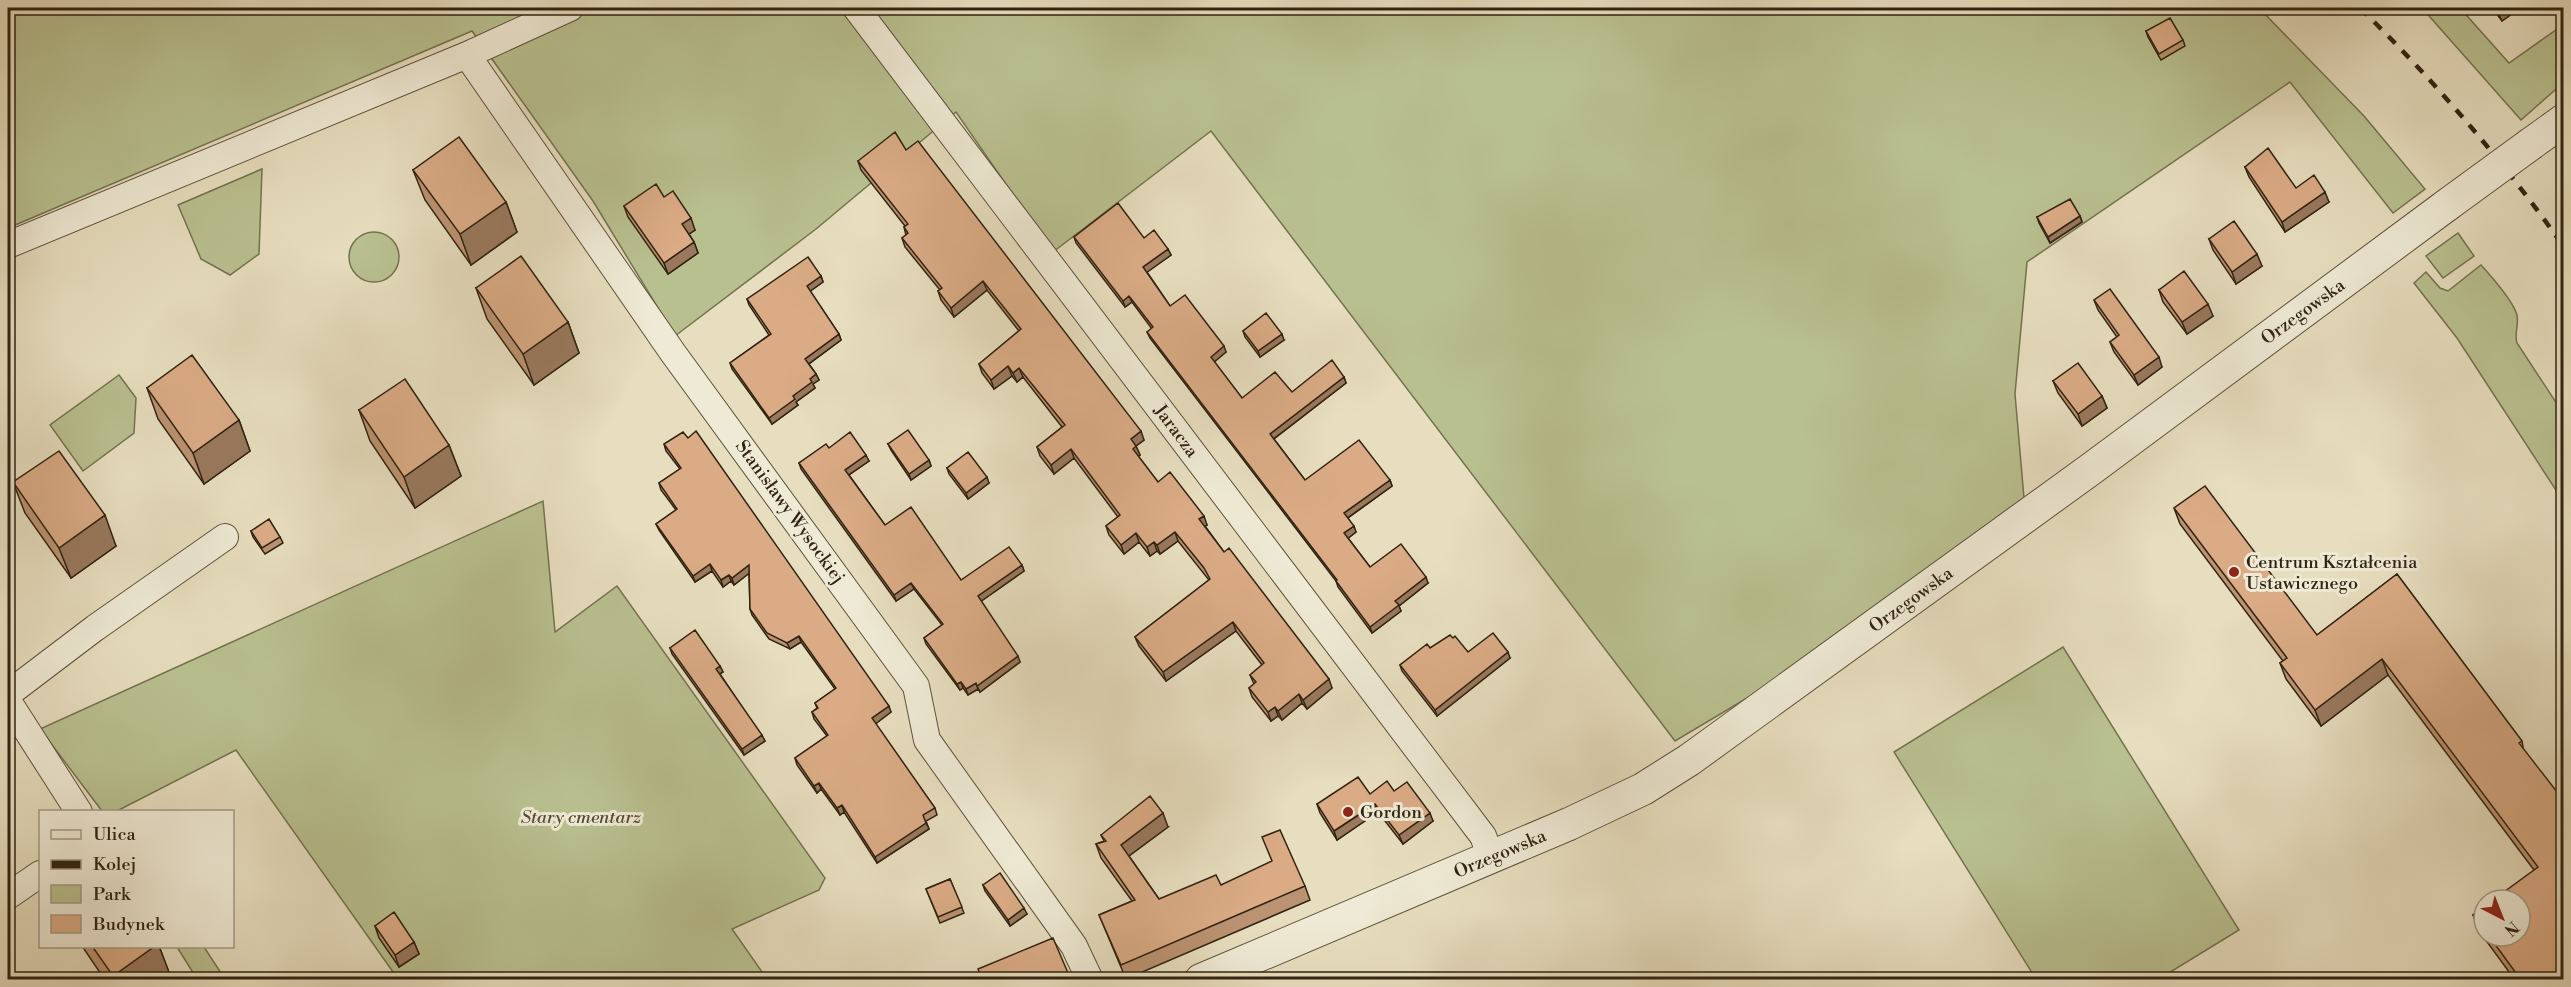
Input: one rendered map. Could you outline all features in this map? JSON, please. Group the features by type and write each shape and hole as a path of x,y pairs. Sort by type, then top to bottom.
{"street":[{"path":"8,245 466,55 570,8"},
{"name":"Jaracza","path":"856,8 1483,836 1491,857"},
{"name":"Stanisławy Wysockiej","path":"466,55 674,353 916,686 927,740 1074,946 1090,980"},
{"name":"Orzegowska","path":"1201,980 1569,825 1643,789 1689,760 2564,120"},
{"path":"8,694 95,628 225,537"},
{"path":"8,701 78,810"},
{"path":"8,896 39,875"}],"green space":[{"path":"8,8 2259,8 2364,116 2425,189 2393,213 2290,82 2027,262 2015,394 2024,498 1769,685 1675,741 1211,131 1053,252 956,112 816,229 675,336 593,201 472,31 8,228"},
{"path":"2422,8 2460,8 2509,63 2563,25 2563,83 2521,120"},
{"path":"262,169 259,254 230,275 201,259 178,205"},
{"path":"374,232 383,234 394,243 399,257 397,266 388,277 374,282 365,280 354,271 349,257 351,248 360,237"},
{"path":"2458,233 2474,256 2443,278 2426,256"},
{"path":"2481,265 2515,309 2517,343 2563,413 2563,501 2457,338 2414,283 2426,272 2440,288 2448,291"},
{"path":"119,375 136,398 134,433 83,471 50,425"},
{"name":"Stary cmentarz","path":"543,501 555,632 617,586 825,878 819,890 732,929 767,979 398,979 236,750 119,810 101,810 40,729"},
{"path":"2063,647 2239,930 2159,979 2036,979 1894,752"},
{"path":"178,948 205,948 225,979 197,979"}],"building":[{"path":"2494,8 2509,8 2499,15"},
{"path":"2170,18 2183,40 2159,54 2146,31"},
{"path":"895,132 906,150 918,141 1141,431 1131,439 1136,446 1133,449 1158,482 1170,472 1204,516 1199,519 1224,552 1229,548 1329,679 1303,700 1299,694 1278,711 1275,707 1268,712 1249,688 1256,682 1250,675 1264,663 1233,622 1163,672 1135,637 1210,579 1175,532 1157,545 1154,542 1147,547 1136,533 1121,545 1106,526 1120,515 1071,449 1051,465 1037,447 1065,425 1019,368 1013,373 1008,366 991,380 979,364 1021,329 983,281 951,308 938,291 942,288 902,238 908,233 904,227 908,224 858,161"},
{"path":"459,137 506,202 460,234 413,170"},
{"path":"2268,148 2296,188 2314,175 2325,192 2282,222 2245,167"},
{"path":"656,184 664,197 673,191 691,218 682,224 694,242 664,263 624,206"},
{"path":"2070,199 2080,216 2048,237 2037,217"},
{"path":"1118,203 1144,238 1154,230 1168,249 1143,267 1170,306 1185,295 1224,346 1211,357 1242,398 1275,372 1292,392 1332,360 1344,377 1270,434 1305,480 1359,440 1390,480 1344,513 1354,526 1344,533 1370,567 1401,544 1426,577 1395,601 1399,605 1370,627 1337,580 1147,332 1153,327 1129,296 1123,301 1074,237"},
{"path":"2234,221 2257,254 2232,272 2209,239"},
{"path":"521,256 568,322 523,354 476,288"},
{"path":"808,257 821,276 807,286 839,334 805,359 816,374 810,379 812,382 793,396 795,399 769,418 730,363 771,334 747,299"},
{"path":"2184,271 2208,304 2182,322 2159,290"},
{"path":"2110,289 2159,357 2134,375 2110,342 2119,335 2094,300"},
{"path":"1266,313 1282,334 1258,351 1243,331"},
{"path":"192,355 239,420 193,453 147,388"},
{"path":"2078,363 2102,396 2078,414 2053,381"},
{"path":"405,379 449,445 404,477 359,410"},
{"path":"908,430 929,460 909,474 888,444"},
{"path":"696,431 889,706 872,718 935,808 923,815 926,823 875,857 842,805 837,808 819,783 814,786 795,758 828,735 812,712 818,708 815,703 836,688 799,636 787,643 767,633 750,609 749,565 732,578 729,575 721,580 710,564 693,576 656,524 677,509 659,483 681,468 664,444 683,432 688,438"},
{"path":"850,432 866,455 845,470 885,525 911,507 961,580 1009,547 1022,565 978,596 1018,656 977,686 976,683 966,689 961,682 957,684 924,638 943,624 911,583 894,595 799,463 826,444 829,448"},
{"path":"59,451 105,515 59,548 13,482"},
{"path":"968,452 987,477 966,493 947,468"},
{"path":"2205,486 2317,635 2397,574 2522,741 2519,743 2564,801 2564,978 2562,980 2521,980 2498,948 2532,948 2532,888 2509,888 2538,867 2382,659 2315,710 2280,663 2287,658 2174,508"},
{"path":"269,519 280,537 262,548 251,531"},
{"path":"695,630 720,666 716,669 762,735 742,749 670,648"},
{"path":"1493,633 1508,652 1435,710 1400,665 1427,644 1430,648 1450,635 1453,638 1455,636 1468,652"},
{"path":"1358,777 1370,794 1387,781 1394,791 1407,782 1430,813 1399,835 1375,804 1334,831 1317,804"},
{"path":"1150,796 1163,813 1121,845 1159,899 1216,875 1221,885 1272,861 1262,837 1280,830 1305,886 1121,965 1099,915 1135,900 1096,844 1106,841 1101,835"},
{"path":"1000,873 1024,908 1008,920 983,885"},
{"path":"950,879 962,907 938,917 926,889"},
{"path":"394,912 414,942 395,955 375,926"},
{"path":"1053,938 1071,980 982,980 978,969"},
{"path":"93,948 152,948 113,976"}],"railway":[{"path":"2360,8 2415,64 2467,123 2564,247"}],"place":[{"name":"Centrum Kształcenia Ustawicznego","path":"2234,572"},
{"name":"Gordon","path":"1348,812"}]}
